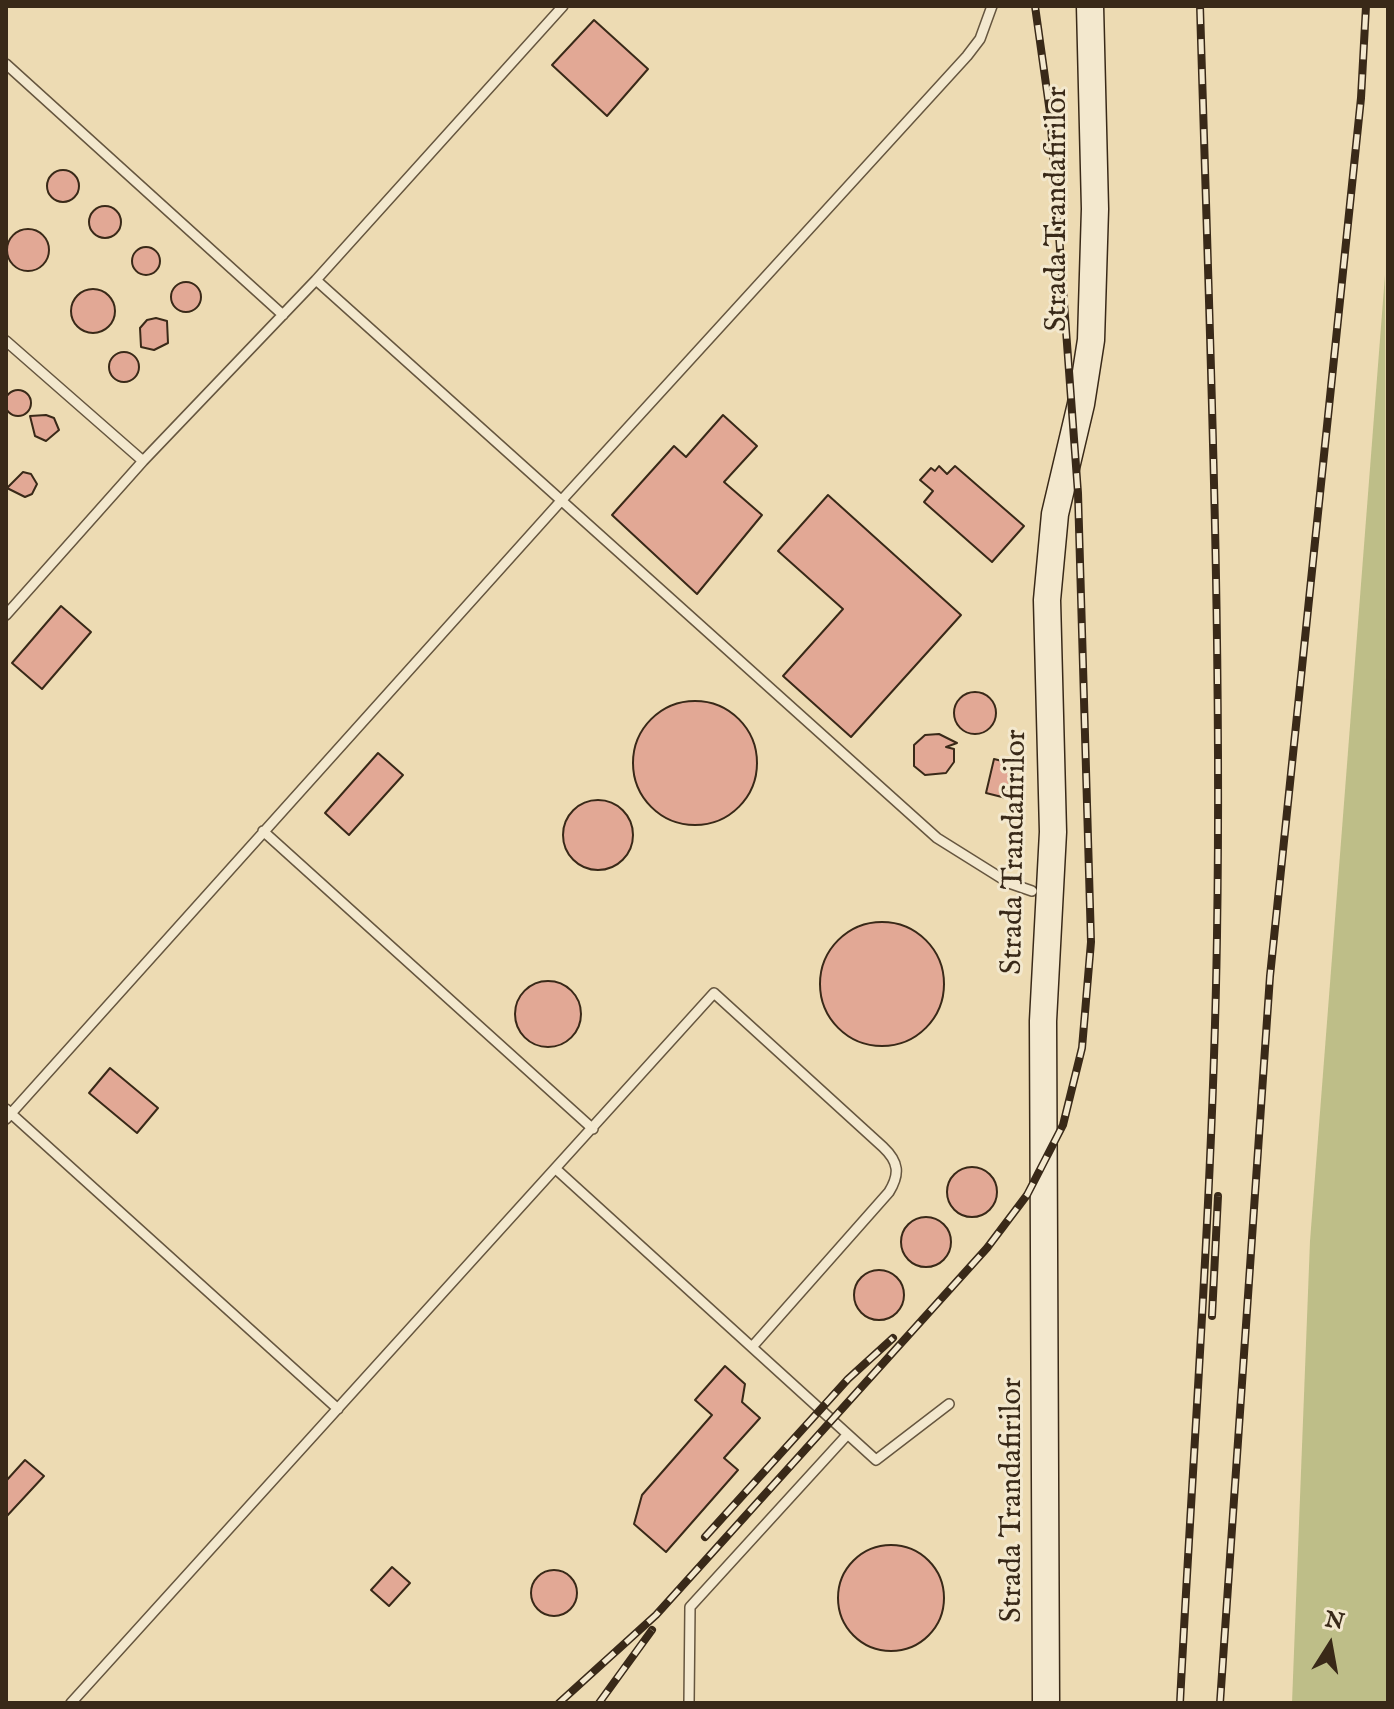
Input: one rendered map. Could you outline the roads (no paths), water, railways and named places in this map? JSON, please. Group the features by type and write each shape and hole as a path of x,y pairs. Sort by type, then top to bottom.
{"main road":[{"name":"Strada Trandafirilor","path":"1046,1703 1043,1021 1053,832 1047,600 1055,514 1081,404 1091,340 1095,209 1090,6"}],"lane":[{"path":"6,615 143,461 316,280 563,6"},
{"path":"338,1409 8,1114 967,56 980,39 992,6"},
{"path":"6,64 283,315"},
{"path":"316,280 937,838 1009,883 1032,891"},
{"path":"6,341 143,461"},
{"path":"263,831 593,1129"},
{"path":"71,1703 557,1170 714,993 891,1155 898,1171 889,1192 752,1347"},
{"path":"557,1170 876,1460 949,1404"},
{"path":"689,1703 690,1607 847,1435"}],"railway":[{"path":"559,1703 656,1615 987,1248 1027,1195 1063,1125 1082,1048 1091,942 1078,493 1050,113 1035,6"},
{"path":"1180,1703 1207,1224 1217,936 1216,587 1200,6"},
{"path":"1220,1703 1270,976 1361,98 1366,6"},
{"path":"1212,1316 1218,1196"},
{"path":"705,1537 848,1379 893,1338"},
{"path":"599,1703 652,1630"}]}
